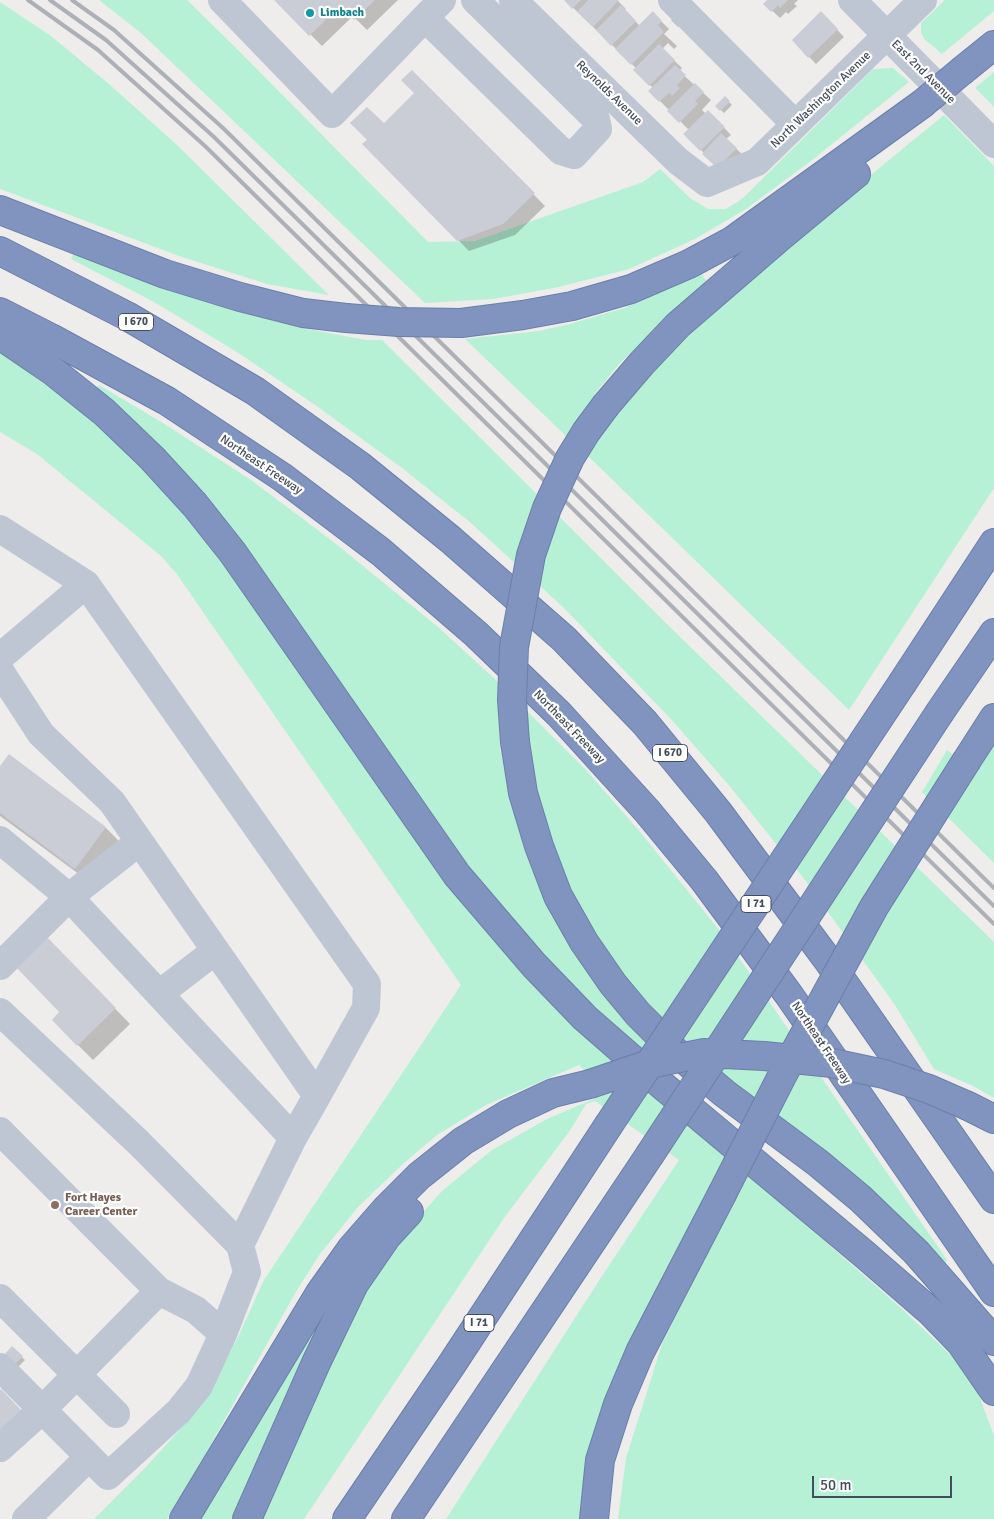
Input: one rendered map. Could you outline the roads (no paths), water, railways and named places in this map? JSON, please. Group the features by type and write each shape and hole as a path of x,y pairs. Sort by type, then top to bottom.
{"highway":[{"path":"0,210 165,274 240,297 303,313 399,322 461,323 523,315 572,306 631,289 689,264 732,241 922,104 994,44"},
{"path":"922,104 864,167 678,325 642,363 586,432 570,458 547,508 531,555 514,647 512,700 515,742 523,793 539,846 558,896 584,942 613,984 638,1014 677,1053 724,1093 818,1163 861,1199 916,1252 994,1341"},
{"name":"I 670","path":"0,251 127,316 255,391 360,466 450,540 564,639 645,723 718,812 827,959 994,1199"},
{"name":"Northeast Freeway","path":"0,312 167,401 282,477 381,552 476,634 559,714 647,812 710,887 784,988 994,1292"},
{"path":"0,335 54,372 104,412 152,458 195,505 233,553 457,875 534,966 585,1018 932,1313 961,1343 994,1391"},
{"name":"I 71","path":"347,1519 452,1364 994,543"},
{"path":"406,1519 649,1156 940,712 994,633"},
{"path":"594,1519 600,1460 618,1404 640,1352 783,1074 874,907 994,718"},
{"path":"184,1519 320,1293 352,1248 386,1208 419,1176 463,1141 508,1114 553,1093 590,1084 649,1064 704,1053 764,1056 832,1063 884,1074 929,1089 994,1119"},
{"path":"247,1519 316,1362 354,1284 387,1236 424,1195 468,1155 497,1134 590,1084"}],"street":[{"path":"222,0 332,114 434,9 561,151 574,155 598,129 596,119 475,0"},
{"name":"Reynolds Avenue","path":"512,0 678,161 707,183"},
{"path":"672,0 795,124"},
{"name":"East 2nd Avenue","path":"852,0 994,144"},
{"name":"North Washington Avenue","path":"707,183 757,162 923,0"},
{"path":"0,529 86,584 367,984 366,1008 293,1138 240,1245"},
{"path":"0,657 86,584"},
{"path":"0,671 41,734 112,802 317,1096"},
{"path":"0,841 68,897 293,1138"},
{"path":"0,966 68,897 139,842"},
{"path":"159,994 215,951"},
{"path":"0,1012 139,1143 240,1245 247,1272 200,1386 179,1411 108,1476 0,1367"},
{"path":"0,1131 159,1292 196,1310 223,1334"},
{"path":"0,1448 42,1410 159,1292"},
{"path":"0,1298 116,1414"},
{"path":"26,1519 89,1457"}],"railway":[{"path":"28,0 98,50 205,146 994,924"},
{"path":"50,0 106,40 214,137 994,906"},
{"path":"72,0 114,30 223,128 994,888"}],"place":[{"name":"Limbach","path":"310,13"},
{"name":"Fort Hayes Career Center","path":"55,1205"}]}
